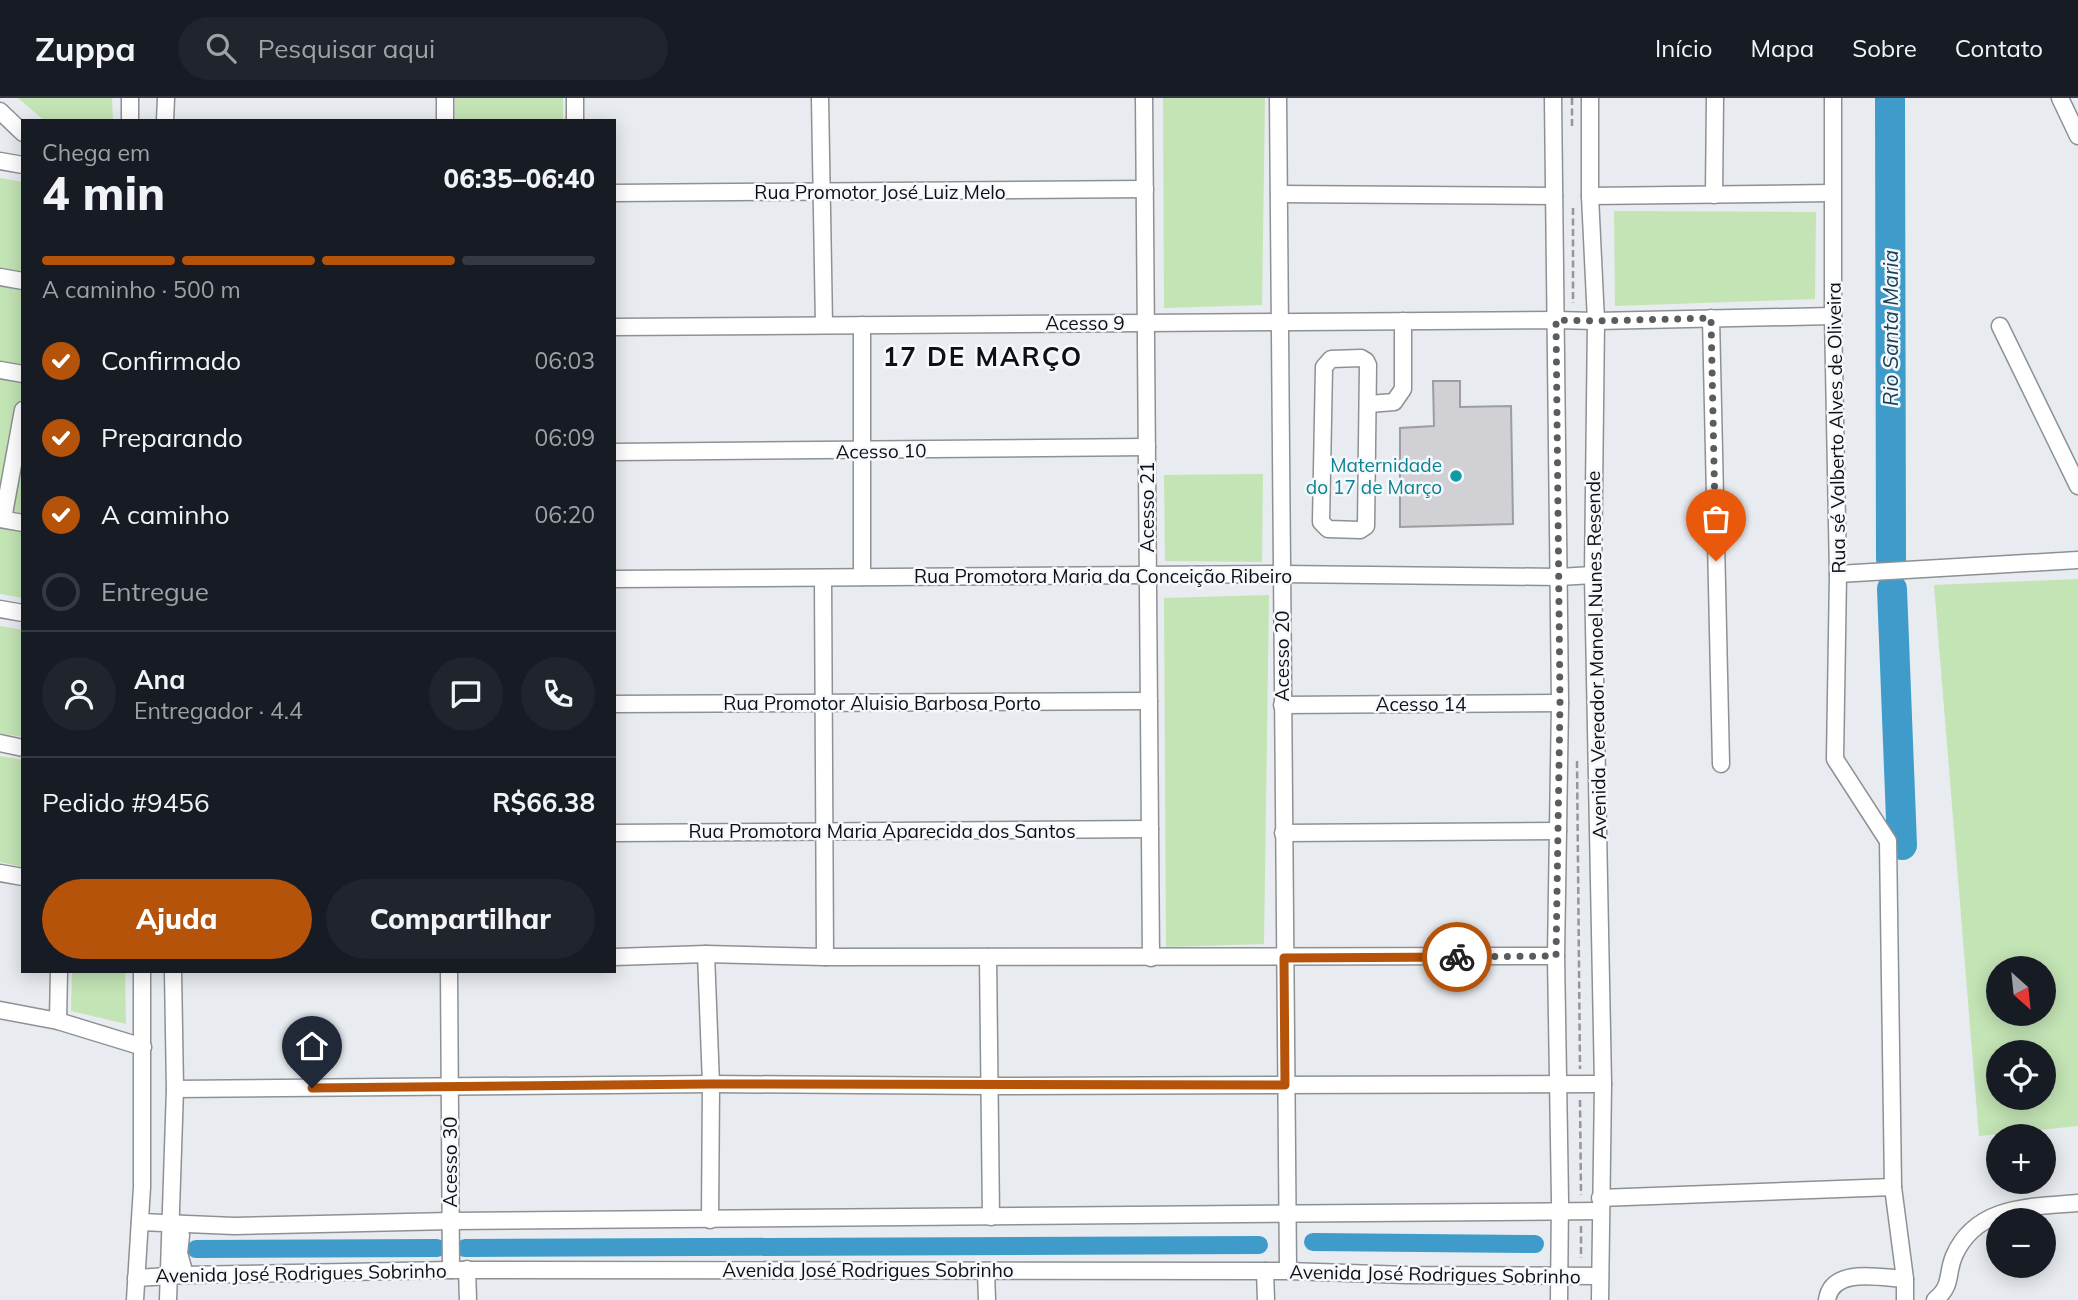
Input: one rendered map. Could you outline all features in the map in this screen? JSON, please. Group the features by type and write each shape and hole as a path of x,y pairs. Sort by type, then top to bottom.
{"street":[{"path":"130,98 130,119"},
{"path":"165,119 166,98"},
{"path":"445,98 445,119"},
{"path":"575,98 575,119"},
{"path":"820,98 824,326"},
{"name":"Acesso 21","path":"1144,98 1151,958"},
{"name":"Acesso 20","path":"1278,98 1286,1215 1289,1271"},
{"path":"1553,98 1560,703 1556,956 1559,1300"},
{"name":"Avenida Vereador Manoel Nunes Resende","path":"1590,98 1590,196 1597,321 1593,575 1602,1084 1600,1300"},
{"path":"1714,195 1715,98"},
{"name":"Rua sé Valberto Alves de Oliveira","path":"1833,98 1833,316 1838,574 1835,758 1888,841 1893,1187"},
{"path":"2060,98 2078,136"},
{"path":"0,111 21,132"},
{"path":"0,160 21,164"},
{"name":"Rua Promotor José Luiz Melo","path":"616,193 1145,189"},
{"path":"1590,196 1832,193"},
{"path":"1279,194 1554,196"},
{"path":"0,277 21,281"},
{"name":"Acesso 9","path":"616,327 1597,321 1833,316"},
{"path":"1711,318 1721,764"},
{"path":"1369,404 1394,402 1403,389 1403,321"},
{"path":"862,325 862,578"},
{"path":"2000,326 2078,486"},
{"path":"1361,358 1366,361 1369,404 1366,526 1360,530 1328,529 1321,522 1326,362 1331,359 1361,358"},
{"path":"0,370 21,374"},
{"path":"21,420 1,519 21,523"},
{"name":"Acesso 10","path":"616,453 1147,447"},
{"path":"1838,574 2078,560"},
{"name":"Rua Promotora Maria da Conceição Ribeiro","path":"616,579 1281,574 1559,577 1593,575"},
{"path":"823,578 825,957"},
{"path":"0,609 21,613"},
{"name":"Rua Promotor Aluisio Barbosa Porto","path":"616,704 1149,701"},
{"name":"Acesso 14","path":"1282,705 1560,703"},
{"path":"0,743 21,748"},
{"name":"Rua Promotora Maria Aparecida dos Santos","path":"616,833 1150,829"},
{"path":"1283,833 1558,831"},
{"path":"0,873 21,877"},
{"path":"616,957 706,954 1151,958 1556,956"},
{"path":"706,954 711,1084 710,1220"},
{"path":"988,957 991,1217"},
{"path":"58,1021 59,973"},
{"path":"135,1300 142,1187 142,973"},
{"path":"168,1300 176,1275 179,1223 172,1191 175,1089 173,973"},
{"name":"Acesso 30","path":"449,973 451,1221 459,1269 468,1300"},
{"path":"0,1010 58,1021 143,1047"},
{"path":"175,1089 711,1084 1602,1084"},
{"path":"142,1187 156,1194 172,1191"},
{"path":"140,1222 234,1226 451,1221 1560,1211 1600,1204 1893,1187 1905,1279 1905,1300"},
{"path":"1935,1300 1949,1283 1951,1263 1962,1241 1980,1223 2014,1209 2078,1203"},
{"name":"Avenida José Rodrigues Sobrinho","path":"136,1278 459,1269 1289,1271 1407,1275 1600,1276"},
{"path":"986,1270 987,1300"},
{"path":"1265,1271 1266,1300"},
{"path":"1827,1300 1833,1286 1847,1277 1905,1279"}],"green space":[{"path":"18,98 112,98 113,119 43,119"},
{"path":"455,98 563,98 563,119 455,119"},
{"path":"1163,98 1265,98 1262,305 1164,308"},
{"path":"0,178 21,182 21,598 0,594"},
{"path":"1614,211 1816,212 1815,299 1615,306"},
{"path":"1263,474 1262,562 1165,561 1164,475"},
{"path":"2078,579 2078,1126 2056,1128 2056,1124 1986,1124 1986,1135 1979,1136 1934,585"},
{"path":"1269,595 1264,944 1166,947 1164,598"},
{"path":"0,626 21,630 21,737 0,733"},
{"path":"0,756 21,760 21,867 0,862"},
{"path":"72,973 125,973 126,1024 71,1011"}],"building":[{"name":"Maternidade do 17 de Março","path":"1433,381 1460,381 1460,407 1511,406 1513,524 1400,527 1400,428 1434,426"}],"waterway":[{"name":"Rio Santa Maria","path":"1890,98 1891,559"},
{"name":"Rio Santa Maria","path":"1892,589 1902,845"},
{"path":"1313,1242 1535,1244"},
{"path":"465,1248 1259,1245"},
{"path":"196,1249 437,1248"}],"way so far":[{"path":"1457,957 1556,956 1560,703 1556,320 1711,318 1716,561"}],"place":[{"name":"Maternidade do 17 de Março","path":"1456,476"}],"district":[{"name":"17 DE MARÇO","path":"983,356"}],"route":[{"path":"312,1088 711,1084 1285,1085 1284,958 1457,957"}]}
